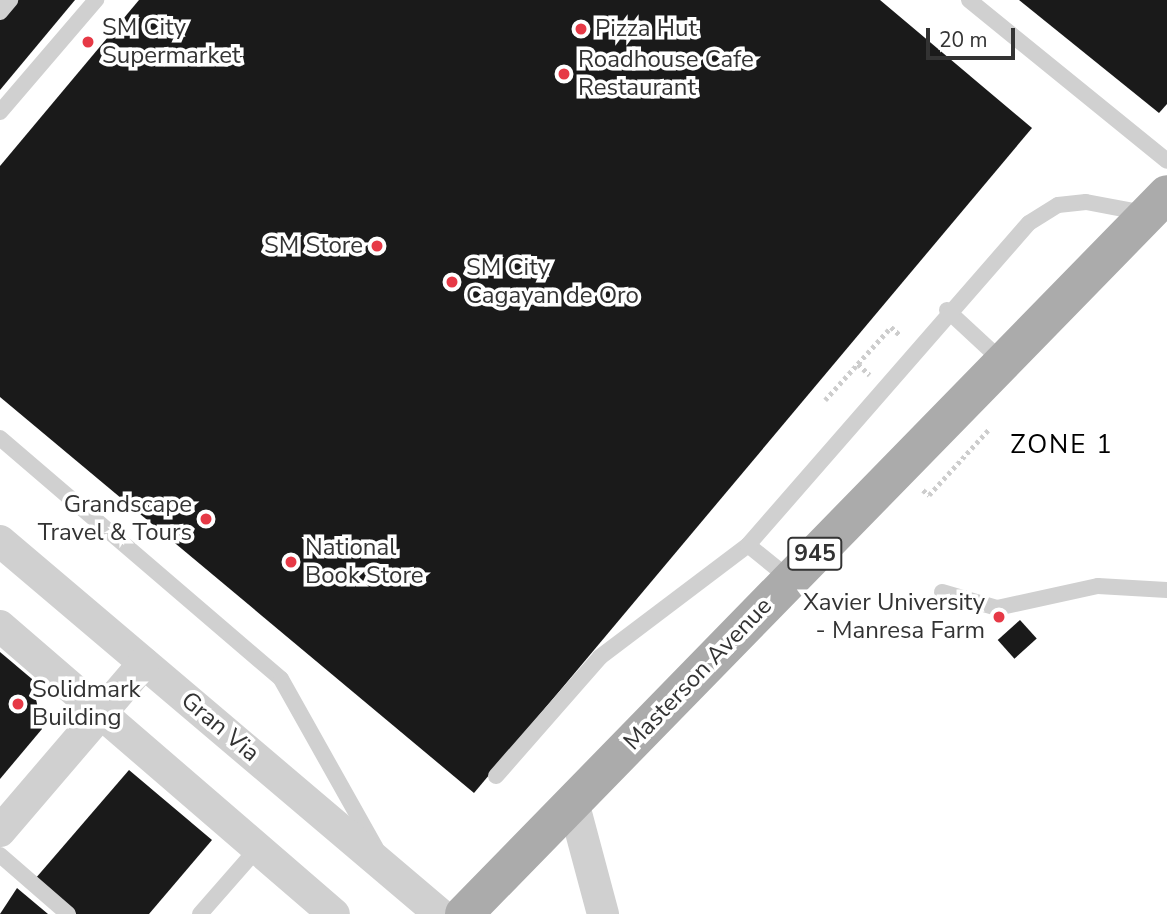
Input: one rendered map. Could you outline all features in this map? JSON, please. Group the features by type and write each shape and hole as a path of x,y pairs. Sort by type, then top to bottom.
{"main road":[{"name":"Masterson Avenue","path":"464,914 1157,204"}],"street":[{"name":"Gran Via","path":"0,541 440,914"},
{"path":"0,626 334,914"},
{"path":"0,831 144,663"},
{"path":"573,802 603,914"}],"lane":[{"path":"0,12 10,0"},
{"path":"0,112 96,0"},
{"path":"969,0 1167,161"},
{"path":"496,776 600,657 748,545 947,310 1029,223 1058,205 1086,202 1157,204"},
{"path":"947,310 1003,362"},
{"path":"0,438 281,679 390,871"},
{"path":"748,545 790,579"},
{"path":"942,592 997,608 1098,586 1167,590"},
{"path":"200,914 257,849"},
{"path":"0,855 68,914"}],"path":[{"path":"825,400 891,327"},
{"path":"929,495 995,423"}],"building":[{"path":"0,0 75,0 0,90"},
{"name":"SM City Cagayan de Oro","path":"139,0 880,0 1032,128 474,793 0,397 0,166"},
{"path":"1019,0 1167,0 1167,104 1159,113"},
{"path":"1020,620 1037,639 1014,659 998,640"},
{"name":"Solidmark Building","path":"0,652 32,679 42,729 0,779"},
{"path":"129,770 212,840 149,914 76,914 35,879"},
{"path":"17,888 48,914 0,914"}],"place":[{"name":"Pizza Hut","path":"581,29"},
{"name":"SM City Supermarket","path":"88,42"},
{"name":"Roadhouse Cafe Restaurant","path":"564,74"},
{"name":"SM Store","path":"377,246"},
{"name":"SM City Cagayan de Oro","path":"452,282"},
{"name":"Grandscape Travel & Tours","path":"206,519"},
{"name":"National Book Store","path":"291,562"},
{"name":"Xavier University - Manresa Farm","path":"999,617"},
{"name":"Solidmark Building","path":"18,704"}],"district":[{"name":"ZONE 1","path":"1062,445"}]}
